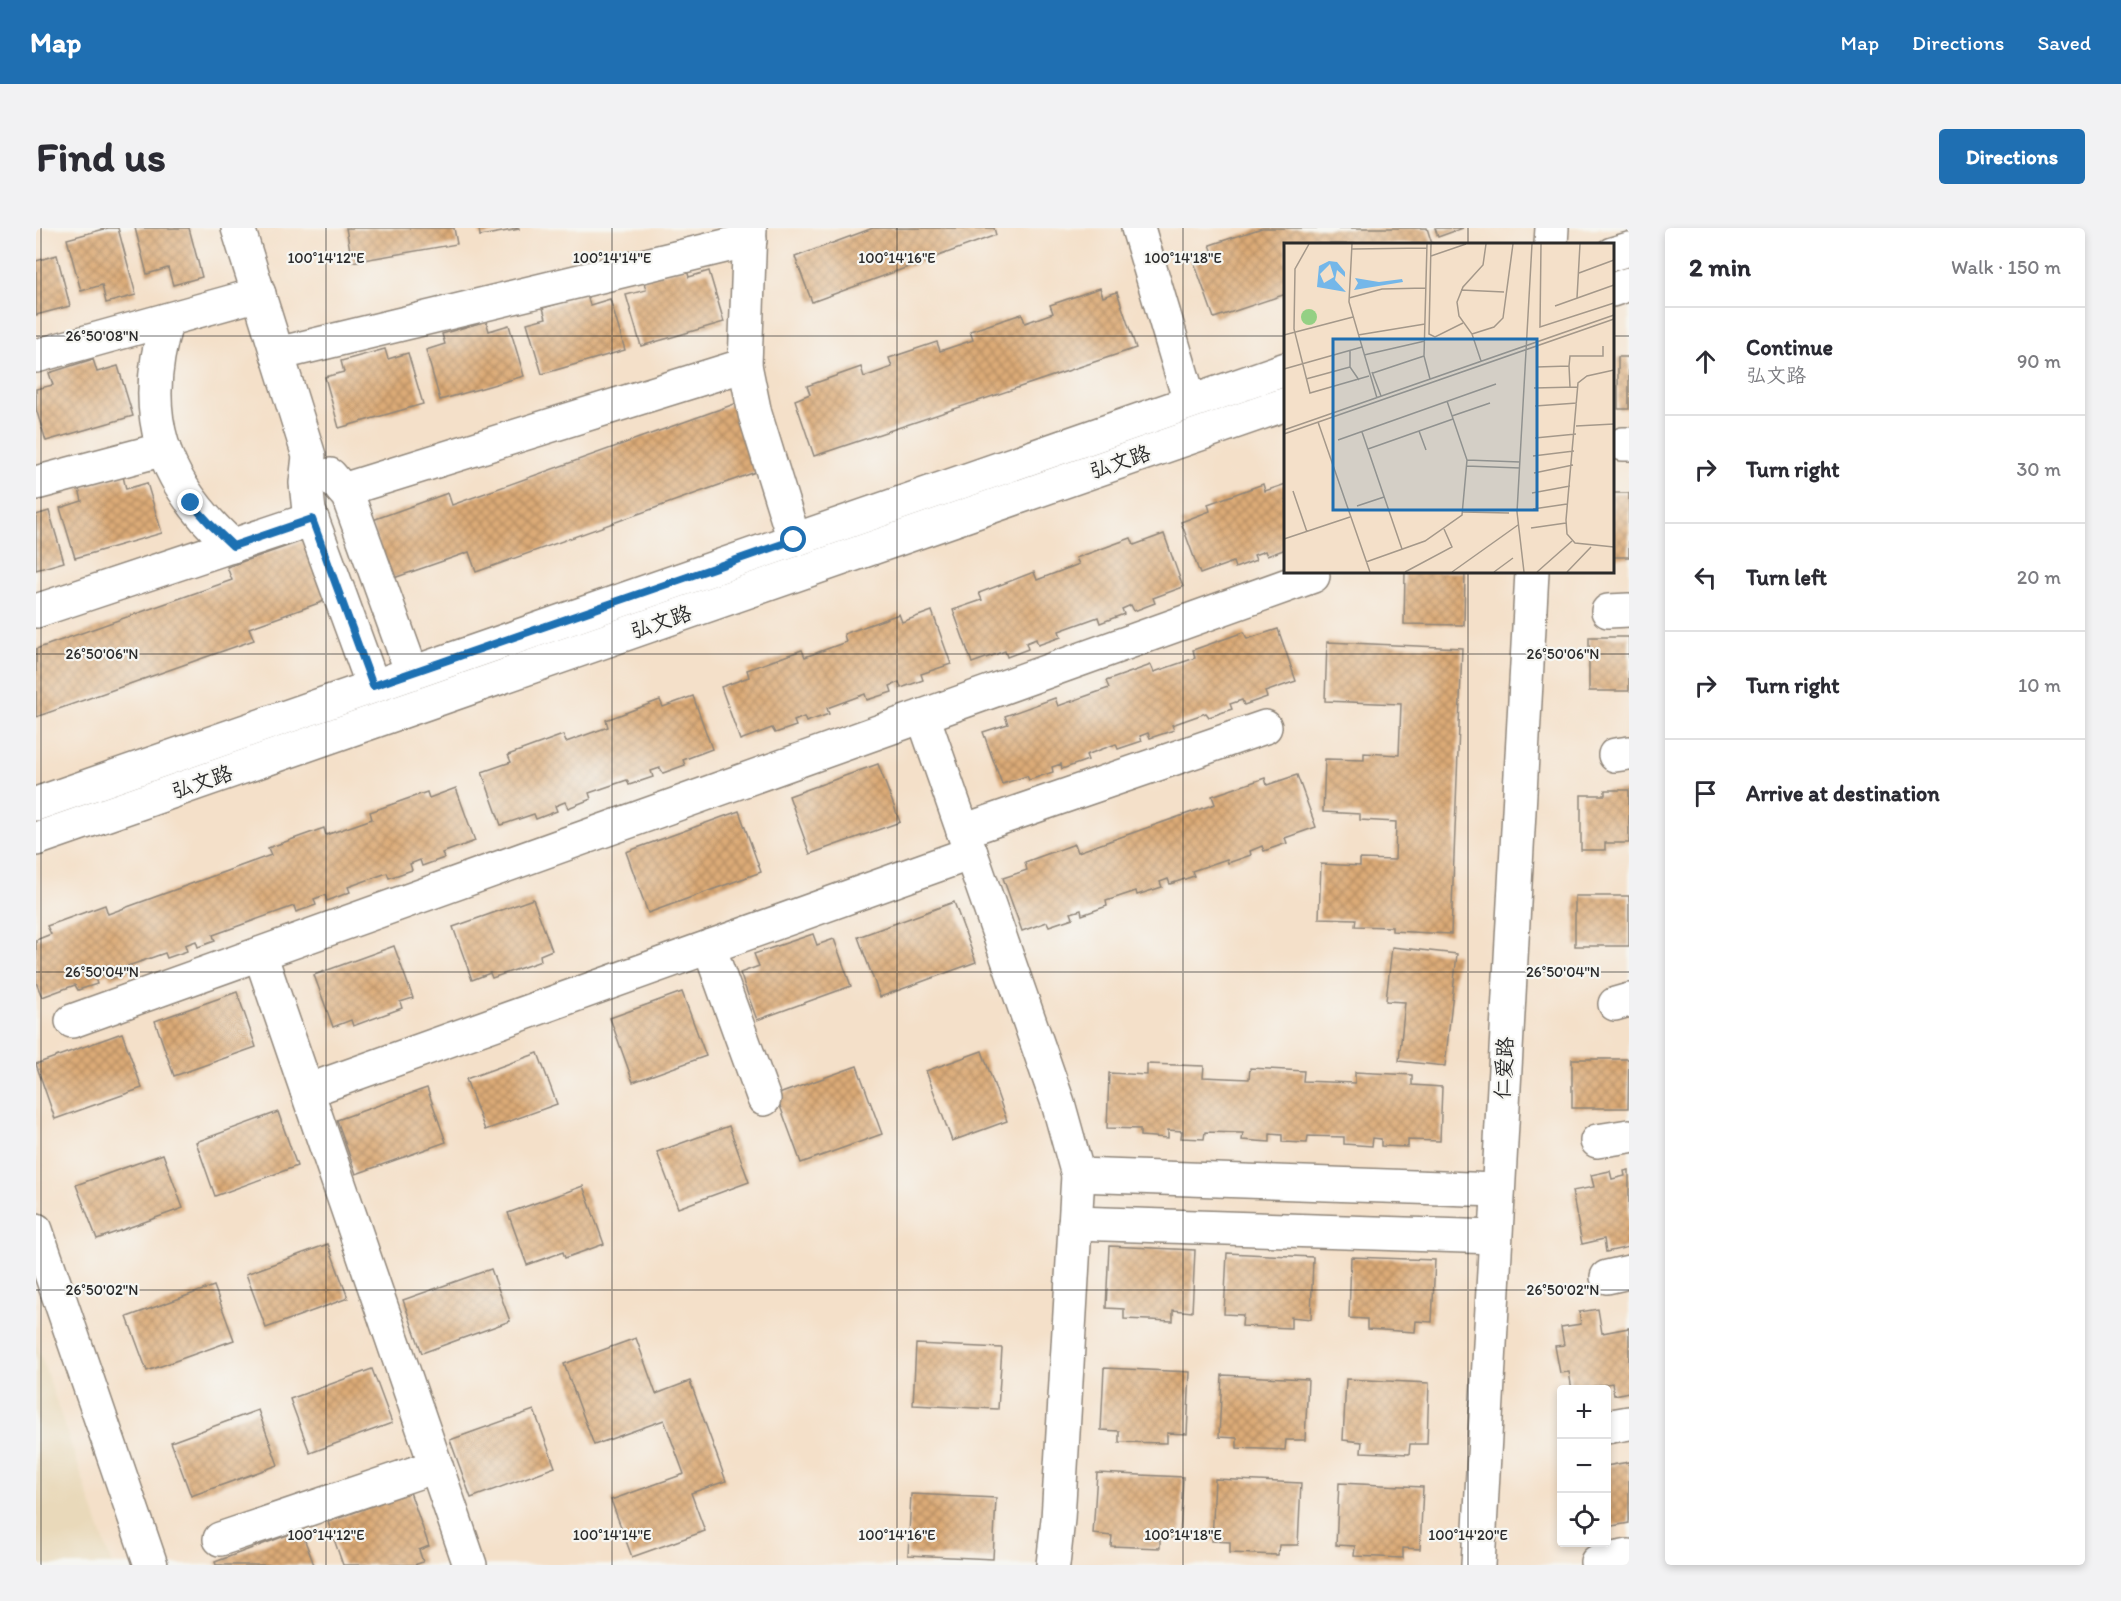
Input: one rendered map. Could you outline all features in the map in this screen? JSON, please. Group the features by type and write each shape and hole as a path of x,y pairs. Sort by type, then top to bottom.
{"street":[{"path":"238,228 309,456 307,497 312,519 373,686"},
{"path":"1138,228 1190,402"},
{"path":"1551,243 1552,228"},
{"path":"277,354 750,234 745,365 755,414 794,540"},
{"path":"1614,253 1629,249"},
{"path":"1614,289 1629,284"},
{"path":"36,356 259,294"},
{"path":"167,320 159,345 154,397 164,449 191,503 233,546"},
{"path":"343,490 745,365"},
{"name":"弘文路","path":"36,804 1284,370"},
{"name":"弘文路","path":"36,839 1284,405"},
{"path":"36,483 164,449"},
{"path":"309,456 324,468 348,496 412,673"},
{"path":"36,611 312,519"},
{"name":"仁爱路","path":"1478,1565 1532,573"},
{"path":"72,1021 1313,576"},
{"path":"923,716 1058,1103 1078,1175 1058,1520 1053,1565"},
{"path":"307,1091 709,947 967,842 1264,727"},
{"path":"709,947 764,1099"},
{"path":"260,954 470,1565"},
{"path":"1597,1141 1629,1136"},
{"path":"1078,1175 1497,1190"},
{"path":"1075,1223 1495,1237"},
{"path":"36,1230 151,1565"},
{"path":"1611,1426 1629,1423"},
{"path":"220,1539 435,1466"},
{"path":"1597,1562 1629,1556"}],"shaded area":[{"path":"36,1342 112,1565 36,1565"}],"building":[{"path":"108,228 118,228 136,295 106,303 102,285 81,291 67,239"},
{"path":"135,228 189,228 202,277 173,285 168,268 147,274"},
{"path":"346,228 454,228 457,244 352,262"},
{"path":"479,228 519,228 519,229 480,236"},
{"path":"873,228 994,228 996,235 812,302 795,257"},
{"path":"1262,228 1427,228 1432,243 1284,243 1284,295 1214,318 1194,262 1214,255 1210,245"},
{"path":"1435,228 1463,228 1438,237"},
{"path":"57,255 70,306 36,315 36,261"},
{"path":"686,267 689,277 709,271 724,322 641,346 626,295 646,290 643,279"},
{"path":"1100,288 1103,297 1117,292 1136,348 814,456 795,400 810,394 807,386 861,367 864,377 892,367 889,358 937,342 940,351 973,340 970,331 1022,314 1025,323 1053,313 1050,305"},
{"path":"587,295 590,305 610,299 625,350 542,374 527,323 546,318 543,308"},
{"path":"486,321 489,331 509,325 524,376 440,400 426,350 445,344 442,334"},
{"path":"385,349 388,359 408,353 423,404 339,428 325,377 344,372 341,361"},
{"path":"1618,357 1629,357 1629,409 1618,409"},
{"path":"93,359 97,372 118,366 133,416 46,441 36,409 36,389 53,385 49,373"},
{"path":"740,402 764,469 476,572 469,552 391,579 370,521 448,493 452,505"},
{"path":"123,476 126,489 147,483 162,533 75,558 60,508 82,501 79,489"},
{"path":"1263,484 1265,491 1284,485 1284,550 1267,556 1265,551 1254,555 1256,560 1235,568 1233,562 1200,574 1181,522 1210,511 1208,504"},
{"path":"1614,493 1629,493 1629,557 1614,557"},
{"path":"49,511 64,562 36,570 36,515"},
{"path":"1164,534 1183,587 1153,598 1155,603 1134,611 1131,605 1122,609 1124,614 1100,623 1098,617 1059,631 1061,637 1038,645 1036,639 1026,643 1028,649 1007,657 1005,651 972,663 953,610 982,600 979,593 1034,572 1037,580 1079,564 1076,558 1131,538 1134,545"},
{"path":"308,539 330,599 249,628 254,640 36,717 36,649 232,580 227,567"},
{"path":"1405,573 1465,573 1464,625 1404,624"},
{"path":"932,611 951,664 921,674 923,680 901,688 899,682 890,686 892,692 867,700 865,694 827,708 829,714 806,722 804,717 794,721 796,726 775,733 772,728 740,740 721,687 749,677 747,670 802,650 805,657 846,642 844,634 899,614 902,622"},
{"path":"1278,629 1296,681 1265,692 1267,697 1244,705 1242,700 1230,704 1232,709 1209,717 1206,713 1172,725 1174,730 1150,738 1148,733 1140,736 1142,741 1118,749 1116,744 1086,755 1088,760 1062,769 1061,764 1052,767 1053,772 1029,780 1027,776 1002,784 983,732 1008,724 1005,716 1055,698 1058,706 1109,688 1106,681 1151,665 1154,672 1195,658 1193,650 1244,632 1247,639"},
{"path":"1589,637 1629,637 1629,691 1589,691"},
{"path":"1327,642 1462,648 1451,934 1392,931 1392,927 1355,926 1356,919 1319,918 1321,864 1360,866 1360,859 1395,860 1396,822 1360,820 1360,814 1323,812 1325,759 1364,760 1364,753 1399,755 1401,704 1325,701"},
{"path":"693,696 712,749 683,760 685,765 663,773 660,768 651,771 653,777 629,785 627,780 589,793 591,799 568,808 565,802 555,806 557,811 536,819 534,814 501,825 482,772 511,762 508,755 563,735 566,742 608,727 606,720 660,700 663,707"},
{"path":"878,764 900,822 810,854 789,796"},
{"path":"1297,775 1316,827 1285,838 1287,843 1264,851 1262,846 1250,851 1251,855 1228,863 1227,859 1192,871 1194,876 1170,884 1168,879 1160,882 1162,887 1137,895 1136,891 1106,901 1107,906 1082,915 1081,910 1071,913 1073,918 1049,926 1047,922 1022,931 1003,878 1027,870 1025,862 1075,844 1078,852 1215,804 1212,796 1265,778 1267,785"},
{"path":"456,788 475,841 442,853 444,858 422,866 420,860 410,864 412,870 389,878 387,873 348,887 350,892 327,901 325,895 314,899 316,905 296,912 294,906 213,935 215,941 198,947 196,941 185,945 187,951 167,958 165,953 128,966 130,972 110,979 108,973 95,978 97,984 78,990 75,985 42,997 36,982 36,940 51,934 47,926 105,905 108,914 271,855 268,848 324,828 326,835 372,819 370,812 427,792 429,798"},
{"path":"1605,790 1629,790 1629,843 1605,843 1605,850 1581,850 1581,795 1605,795"},
{"path":"739,811 761,872 648,913 626,852"},
{"path":"1575,896 1629,896 1629,946 1575,946"},
{"path":"533,899 552,950 540,955 541,961 492,978 490,973 472,980 453,927"},
{"path":"954,902 976,962 880,997 858,937"},
{"path":"813,934 817,945 834,939 851,986 757,1020 740,973 759,966 754,954"},
{"path":"394,946 413,998 400,1002 402,1008 353,1026 351,1020 333,1027 314,975"},
{"path":"1392,947 1457,954 1445,1066 1399,1061 1405,1002 1386,1001"},
{"path":"237,992 256,1047 174,1076 155,1021"},
{"path":"682,992 706,1056 633,1082 610,1018"},
{"path":"122,1033 142,1088 55,1119 36,1064"},
{"path":"982,1051 1007,1121 952,1141 926,1071"},
{"path":"538,1053 557,1104 485,1130 466,1079"},
{"path":"1572,1059 1629,1059 1628,1108 1572,1108"},
{"path":"1147,1064 1204,1066 1203,1077 1249,1079 1250,1068 1304,1071 1303,1081 1355,1083 1355,1072 1412,1075 1412,1085 1442,1087 1440,1141 1408,1140 1408,1147 1381,1146 1381,1139 1373,1138 1372,1146 1344,1144 1344,1137 1308,1136 1307,1143 1282,1142 1282,1135 1270,1134 1270,1142 1242,1140 1243,1133 1205,1132 1204,1139 1181,1138 1182,1131 1168,1130 1168,1138 1140,1136 1140,1129 1107,1128 1109,1073 1147,1075"},
{"path":"857,1066 882,1134 801,1163 776,1095"},
{"path":"427,1088 446,1142 356,1174 337,1120"},
{"path":"278,1112 297,1166 215,1196 196,1142"},
{"path":"729,1126 749,1182 678,1208 657,1152"},
{"path":"163,1154 183,1208 97,1239 76,1185"},
{"path":"1629,1170 1629,1247 1606,1252 1604,1239 1582,1244 1572,1191 1594,1187 1591,1175 1610,1171 1612,1179 1625,1176 1624,1171"},
{"path":"583,1186 604,1244 565,1258 563,1252 527,1265 508,1213"},
{"path":"328,1244 348,1298 266,1328 246,1274"},
{"path":"1109,1246 1195,1250 1192,1312 1173,1310 1173,1321 1124,1319 1124,1309 1106,1308"},
{"path":"1227,1253 1313,1257 1311,1319 1291,1317 1291,1328 1242,1326 1243,1315 1224,1314"},
{"path":"1351,1257 1435,1260 1432,1322 1416,1321 1415,1332 1367,1329 1367,1319 1349,1318"},
{"path":"491,1269 510,1321 422,1353 403,1300"},
{"path":"214,1286 234,1340 147,1371 127,1317"},
{"path":"1598,1309 1602,1333 1629,1328 1629,1392 1614,1395 1612,1383 1571,1385 1569,1372 1560,1373 1555,1346 1564,1345 1561,1327 1581,1324 1579,1312"},
{"path":"636,1338 656,1394 690,1381 726,1481 691,1493 705,1531 632,1557 611,1500 684,1474 664,1420 594,1445 564,1364"},
{"path":"916,1344 1002,1348 998,1409 913,1405"},
{"path":"1104,1368 1190,1372 1187,1434 1167,1433 1167,1443 1119,1442 1119,1431 1101,1430"},
{"path":"372,1369 392,1423 310,1453 290,1399"},
{"path":"1222,1375 1308,1379 1305,1440 1286,1440 1285,1450 1237,1448 1237,1438 1219,1437"},
{"path":"1346,1379 1429,1383 1427,1444 1410,1444 1409,1454 1361,1452 1362,1442 1343,1440"},
{"path":"258,1410 278,1465 191,1496 171,1442"},
{"path":"534,1410 555,1467 471,1498 450,1440"},
{"path":"1629,1462 1629,1523 1611,1526 1611,1493 1611,1465"},
{"path":"1097,1473 1183,1477 1180,1538 1160,1538 1160,1548 1111,1546 1112,1536 1093,1534"},
{"path":"1215,1479 1301,1483 1298,1545 1279,1545 1278,1555 1230,1553 1230,1542 1212,1541"},
{"path":"1339,1483 1423,1487 1420,1549 1403,1548 1403,1558 1354,1556 1355,1546 1336,1545"},
{"path":"410,1492 429,1546 419,1550 423,1562 414,1565 343,1565 328,1522"},
{"path":"911,1494 996,1498 993,1559 908,1555"},
{"path":"301,1530 314,1565 216,1565 215,1562"}],"route":[{"path":"191,503 233,546 312,519 373,686 794,540"}]}
